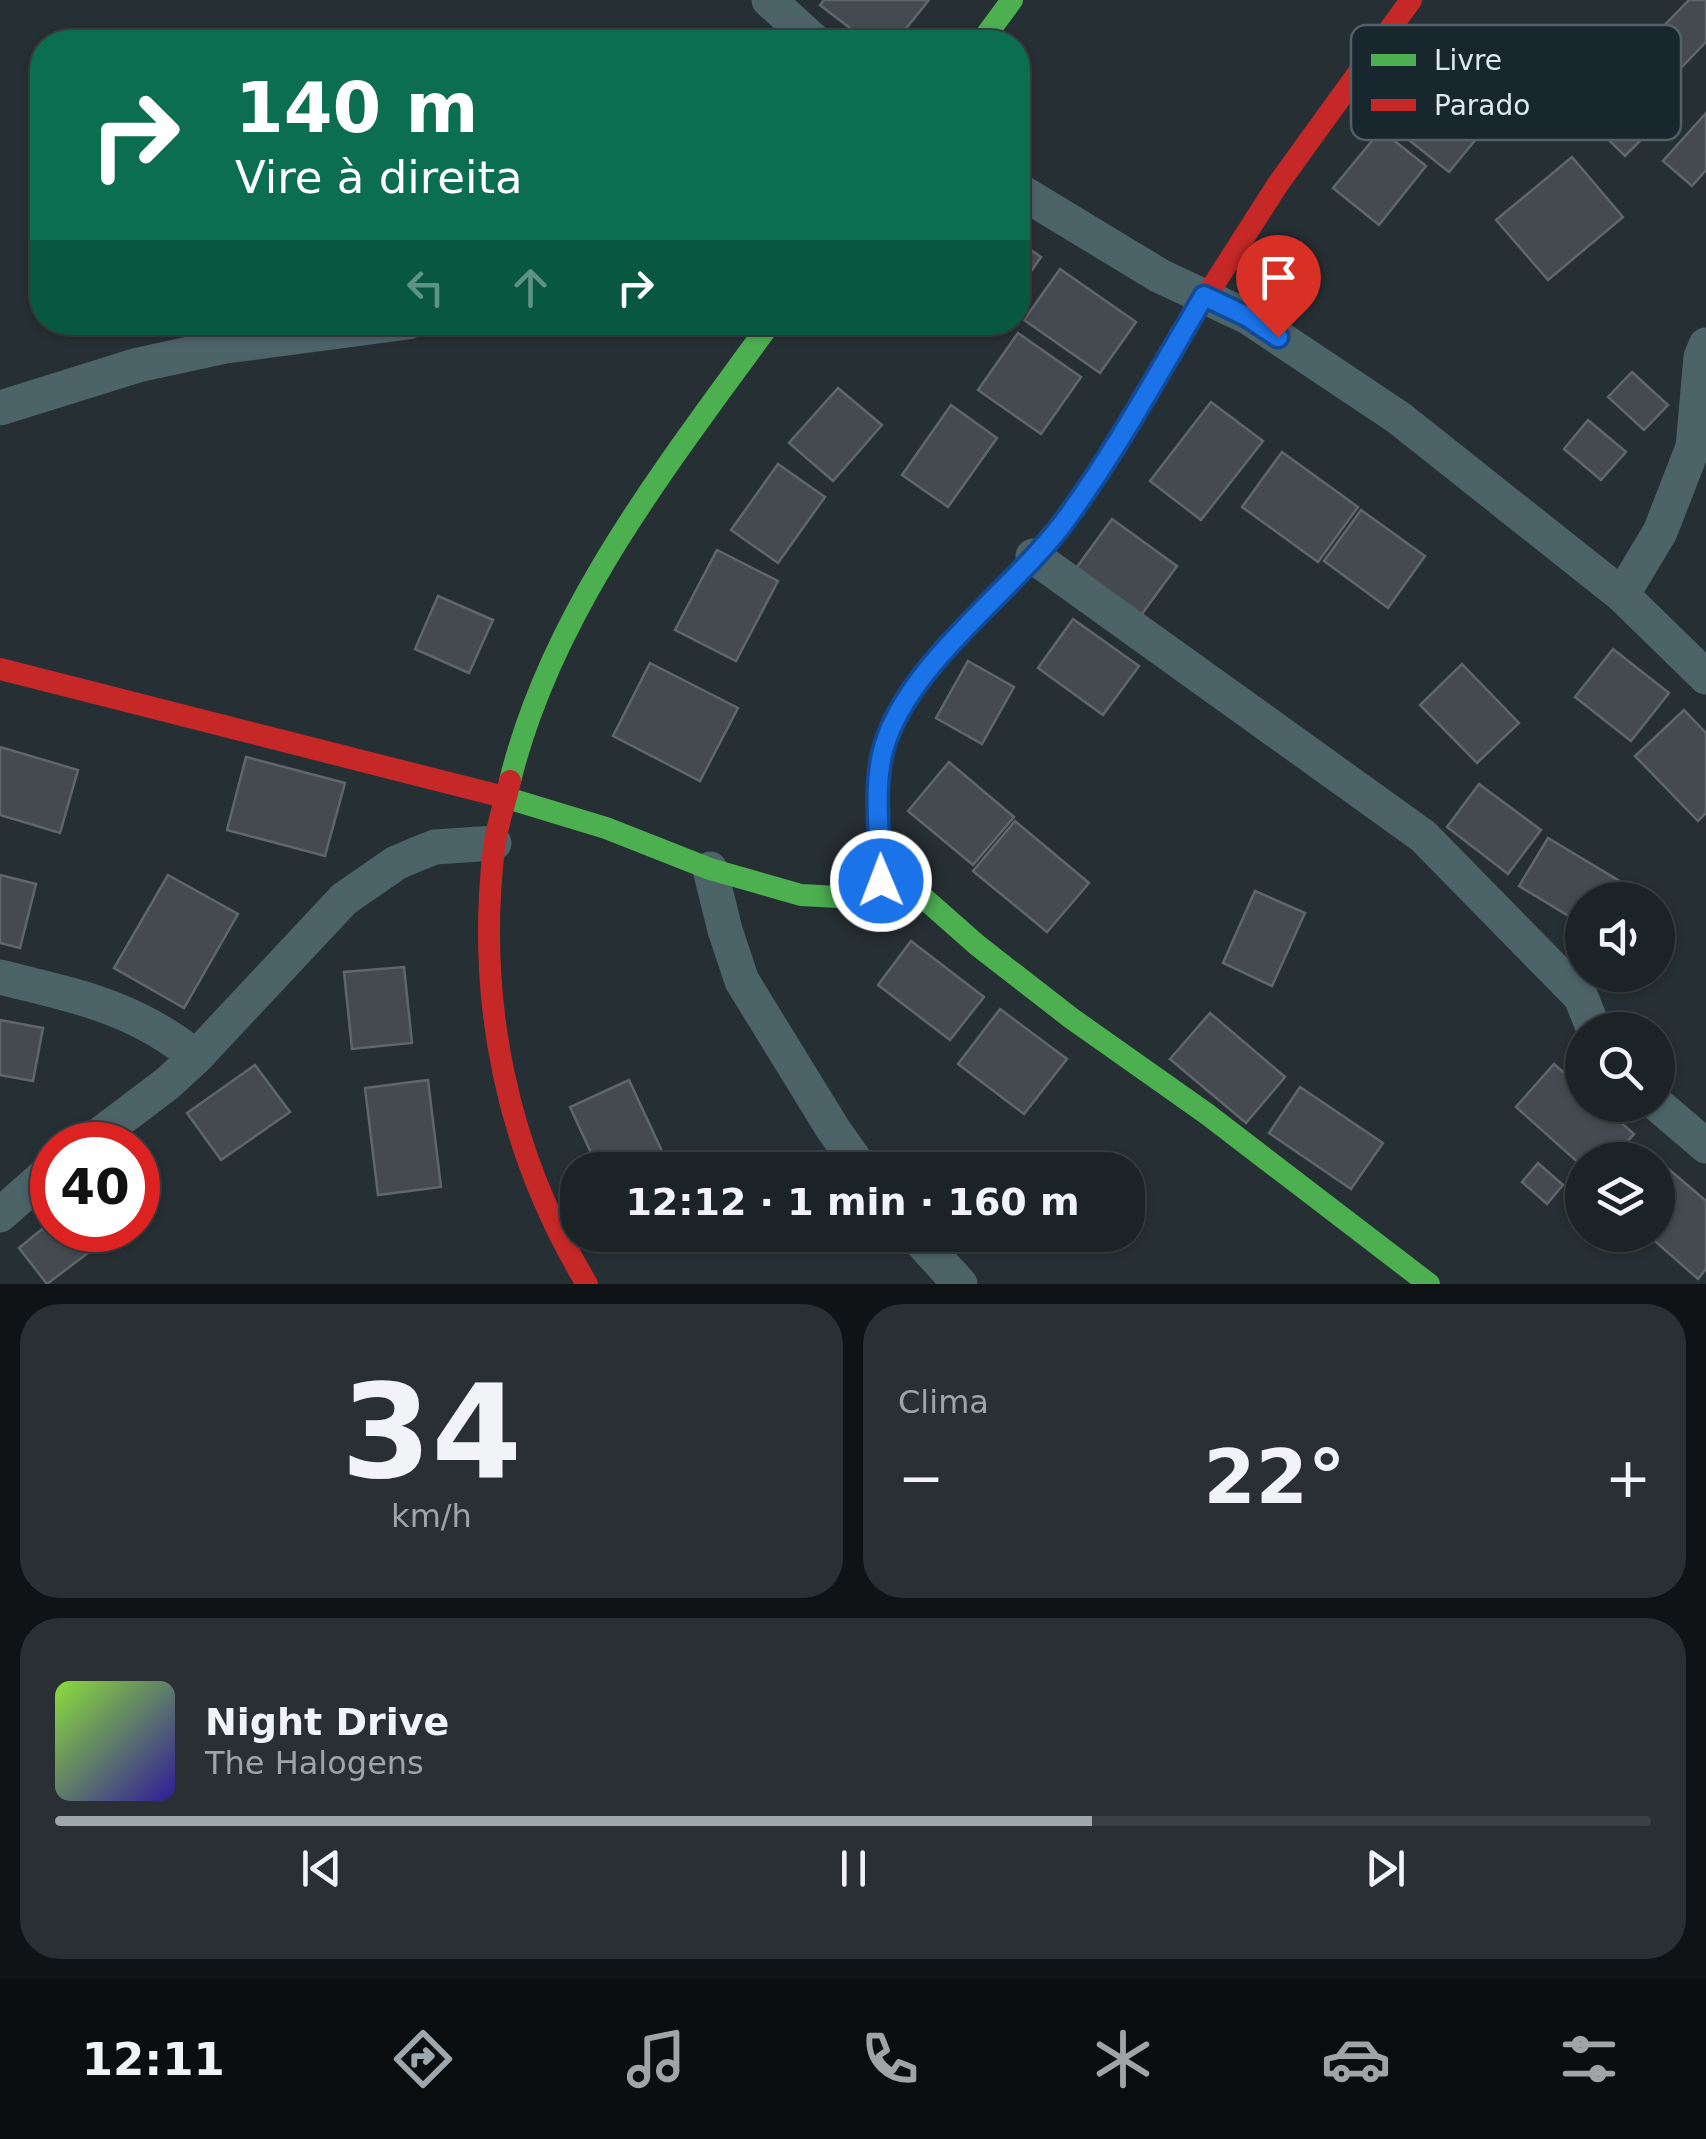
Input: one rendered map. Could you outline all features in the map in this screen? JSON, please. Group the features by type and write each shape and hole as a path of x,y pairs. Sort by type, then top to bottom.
{"street":[{"path":"768,0 802,30"},
{"path":"990,30 1012,0"},
{"path":"1393,25 1410,0"},
{"path":"881,881 880,773 888,735 910,695 939,657 1063,523 1120,437 1204,296 1351,85"},
{"path":"1030,197 1160,276 1248,317 1398,418 1622,595 1706,677"},
{"path":"0,408 138,366 226,346 309,335"},
{"path":"587,1284 551,1220 524,1157 505,1087 489,1001 488,899 502,796 538,699 592,580 761,335"},
{"path":"1622,595 1660,532 1692,447 1700,358 1706,345"},
{"path":"1033,556 1423,836 1580,997 1586,1012"},
{"path":"0,669 502,796 606,828 710,868 821,898 838,897 894,880 917,892 977,945 1071,1018 1207,1114 1430,1284"},
{"path":"117,1122 196,1058 344,899 417,854 435,848 494,843"},
{"path":"710,868 742,981 849,1152"},
{"path":"0,977 76,996 144,1020 196,1058"},
{"path":"1675,1119 1706,1146"},
{"path":"0,1215 30,1188"},
{"path":"931,1252 960,1284"}],"building":[{"path":"824,0 929,0 905,30 852,30 820,5"},
{"path":"1689,0 1706,0 1706,42 1681,68 1681,25 1665,25"},
{"path":"1706,113 1706,170 1692,186 1663,161"},
{"path":"1373,140 1394,140 1426,166 1379,225 1333,188"},
{"path":"1409,140 1475,140 1449,172"},
{"path":"1609,140 1641,140 1625,156"},
{"path":"1572,157 1623,217 1548,280 1496,220"},
{"path":"1030,249 1041,257 1030,273"},
{"path":"1060,269 1136,322 1100,373 1030,324 1030,312"},
{"path":"1017,335 1081,377 1041,434 978,390"},
{"path":"1632,372 1668,405 1644,430 1608,397"},
{"path":"838,388 882,425 833,481 789,443"},
{"path":"1211,402 1263,441 1201,520 1150,481"},
{"path":"951,405 997,438 948,507 902,475"},
{"path":"1588,420 1626,452 1601,480 1564,449"},
{"path":"1282,452 1358,507 1318,562 1242,507"},
{"path":"778,464 825,497 778,563 731,530"},
{"path":"1361,510 1425,556 1388,608 1324,561"},
{"path":"1112,519 1177,566 1139,618 1074,571"},
{"path":"717,550 778,581 736,661 675,630"},
{"path":"438,596 493,620 469,673 415,649"},
{"path":"1073,619 1139,666 1103,715 1038,668"},
{"path":"1613,649 1669,693 1631,741 1575,697"},
{"path":"968,661 1014,687 982,744 936,718"},
{"path":"650,663 738,708 700,781 613,736"},
{"path":"1462,664 1519,723 1477,763 1420,705"},
{"path":"1684,710 1706,733 1706,813 1698,821 1635,756"},
{"path":"0,747 78,770 60,833 0,815"},
{"path":"246,757 345,783 325,856 227,830"},
{"path":"949,762 1014,817 973,865 908,811"},
{"path":"1479,784 1541,830 1508,874 1447,827"},
{"path":"1015,821 1089,883 1047,932 973,871"},
{"path":"1548,838 1618,880 1565,882 1565,914 1519,886"},
{"path":"0,875 36,884 20,948 0,943"},
{"path":"168,875 238,914 184,1008 114,968"},
{"path":"1255,891 1305,913 1272,986 1223,963"},
{"path":"911,941 984,997 950,1040 878,985"},
{"path":"404,967 412,1043 352,1049 344,972"},
{"path":"1000,1009 1067,1059 1024,1114 958,1064"},
{"path":"1210,1013 1285,1077 1246,1123 1170,1059"},
{"path":"0,1020 43,1028 33,1081 0,1075"},
{"path":"1554,1064 1565,1074 1565,1122 1620,1122 1634,1134 1627,1142 1565,1142 1565,1151 1516,1107"},
{"path":"255,1065 290,1112 221,1160 187,1113"},
{"path":"428,1080 441,1187 378,1195 365,1088"},
{"path":"629,1080 662,1152 591,1152 570,1107"},
{"path":"1300,1087 1383,1143 1351,1189 1269,1133"},
{"path":"1538,1163 1563,1185 1547,1204 1522,1182"},
{"path":"1675,1175 1706,1201 1706,1269 1698,1279 1667,1252 1675,1252"},
{"path":"30,1239 30,1252 89,1252 47,1284 19,1248"}],"traffic: fast":[{"path":"990,30 1012,0"},
{"path":"510,781 529,718 584,597 655,483 762,335"},
{"path":"881,881 879,772 888,737 901,710 956,636 1041,548 1076,505 1163,364"},
{"path":"504,797 606,828 710,869 801,895 838,897 881,881 900,882 1071,1018 1207,1114 1429,1284"}],"traffic: jam":[{"path":"1393,25 1411,0"},
{"path":"1163,364 1278,184 1351,83"},
{"path":"0,669 504,797"},
{"path":"510,781 495,839 490,905 494,1018 504,1074 536,1182 587,1284"}],"route":[{"path":"881,881 881,759 888,735 910,695 939,657 1063,523 1120,437 1204,296 1278,337"}]}
